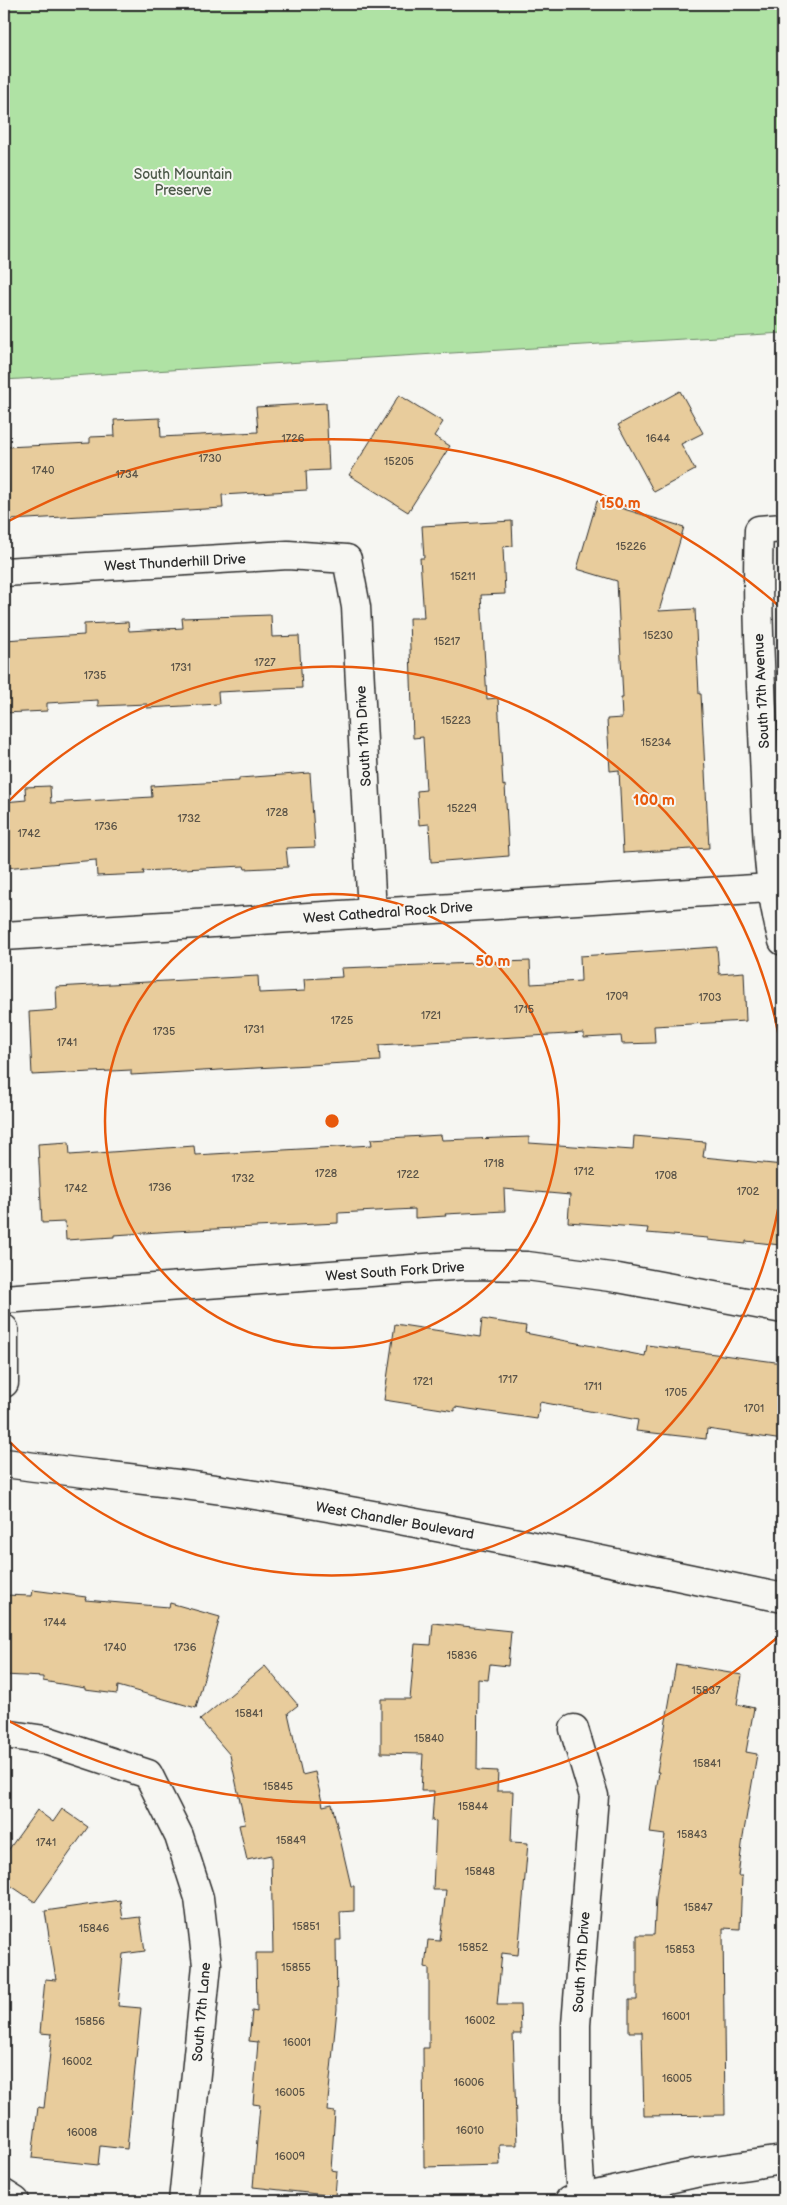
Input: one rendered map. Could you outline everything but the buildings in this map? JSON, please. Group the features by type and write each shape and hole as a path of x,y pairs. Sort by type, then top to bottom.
{"street":[{"name":"South 17th Avenue","path":"771,529 757,592 772,888 783,941"},
{"name":"West Thunderhill Drive","path":"4,572 288,555 347,559"},
{"name":"South 17th Drive","path":"347,559 356,607 372,913"},
{"name":"West Cathedral Rock Drive","path":"4,936 772,888"},
{"name":"West South Fork Drive","path":"4,1299 466,1265 527,1266 618,1278 783,1309"},
{"path":"4,1329 4,1383"},
{"name":"West Chandler Boulevard","path":"4,1463 228,1491 340,1510 458,1531 783,1598"},
{"name":"South 17th Drive","path":"574,1729 594,1796 576,2025 575,2200"},
{"name":"South 17th Lane","path":"4,1734 45,1740 148,1774 179,1836 199,1898 207,1965 183,2201"},
{"path":"575,2200 696,2173 783,2160"},
{"path":"4,2194 15,2201"}],"green space":[{"name":"South Mountain Preserve","path":"4,4 783,4 783,333 4,380"}]}
